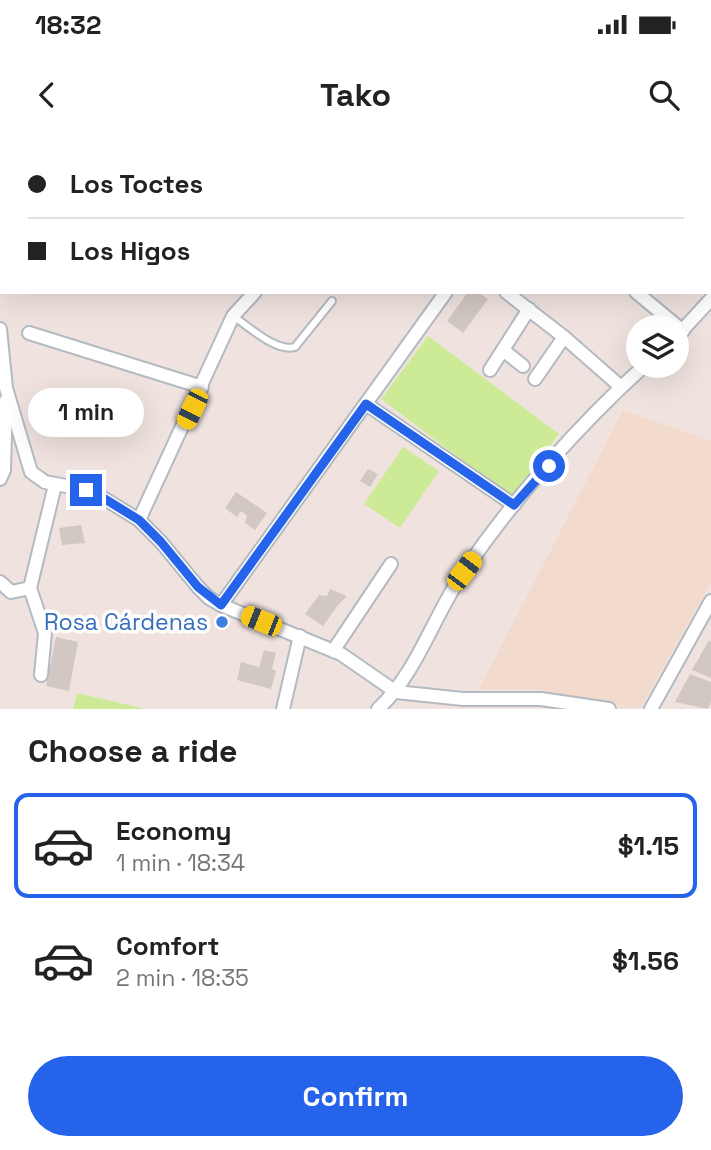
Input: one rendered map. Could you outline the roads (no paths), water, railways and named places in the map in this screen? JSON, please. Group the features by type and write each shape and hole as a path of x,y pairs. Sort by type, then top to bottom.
{"street":[{"path":"139,520 233,316 253,294"},
{"path":"221,605 445,294"},
{"path":"509,294 564,337 621,387"},
{"path":"638,294 661,315"},
{"path":"689,323 711,299"},
{"path":"490,370 529,309"},
{"path":"0,479 4,470 6,388 1,333"},
{"path":"29,333 202,387"},
{"path":"535,379 564,337"},
{"path":"503,350 523,366"},
{"path":"378,709 396,692 464,571 514,505 631,378"},
{"path":"6,388 31,472 37,478 55,485 92,491 139,520 198,587 221,605 333,651 396,692 609,709"},
{"path":"366,404 514,505"},
{"path":"41,675 45,633 30,589 55,485"},
{"path":"333,651 391,564"},
{"path":"0,582 11,592 30,589"},
{"path":"651,709 711,601"},
{"path":"283,709 300,636"}],"lane":[{"path":"233,316 288,350 295,347 332,300"}],"place":[{"name":"Rosa Cárdenas","path":"222,622"}]}
